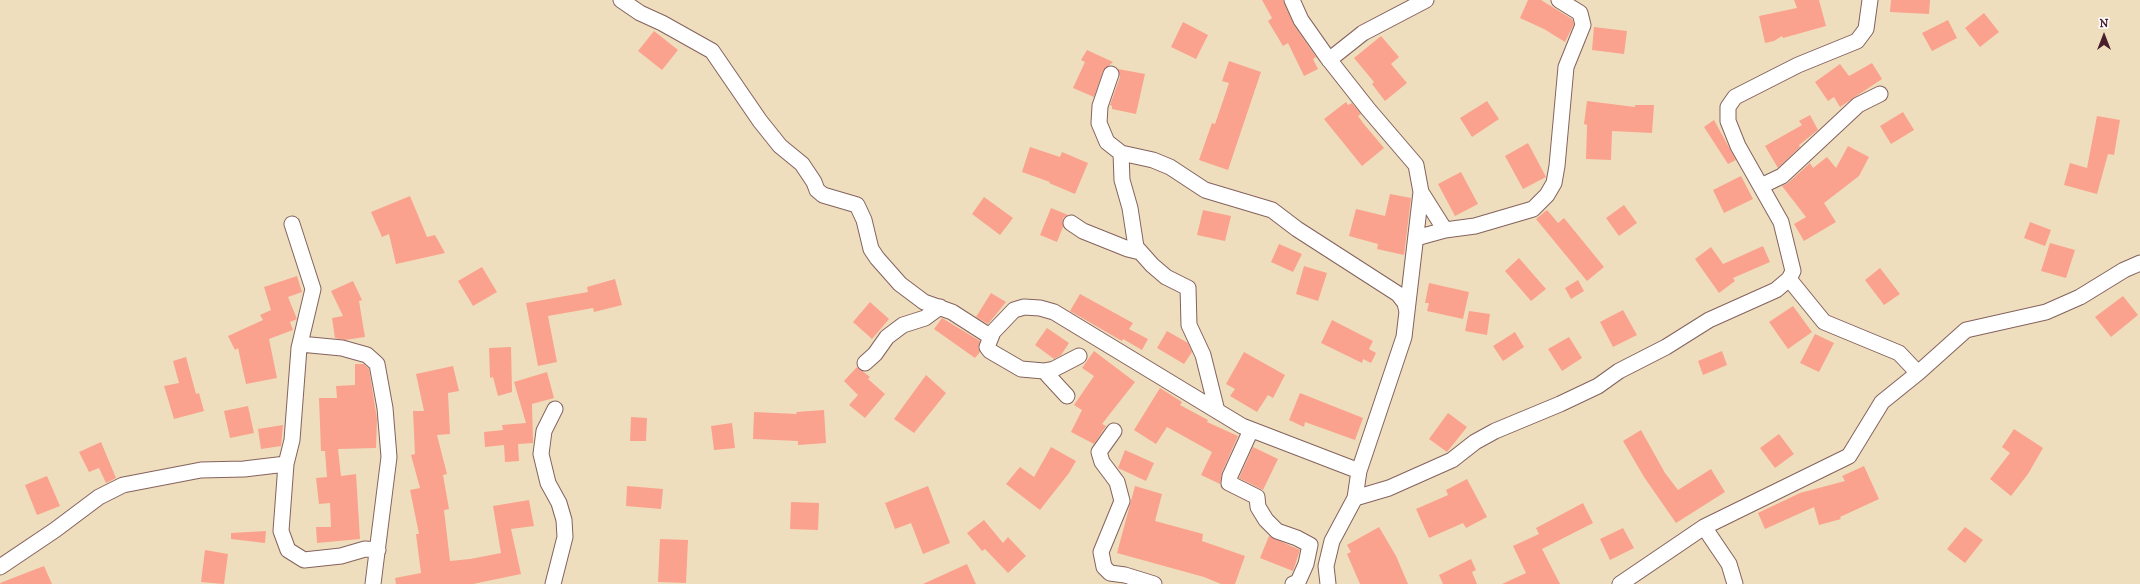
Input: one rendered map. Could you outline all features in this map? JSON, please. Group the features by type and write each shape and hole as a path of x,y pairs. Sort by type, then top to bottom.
{"street":[{"path":"621,0 712,51 760,121 780,146 802,164 814,182 817,190 823,195 857,204 864,220 871,249 900,284 924,302 952,312 991,338"},
{"path":"1292,0 1301,20 1329,60 1368,109 1416,165 1421,192 1404,338 1358,471 1355,498 1332,541 1326,566 1328,584"},
{"path":"1329,60 1369,29 1426,0"},
{"path":"1416,238 1445,230 1475,226 1533,208 1547,194 1554,182 1557,166 1566,67 1583,25 1580,13 1559,0"},
{"path":"1355,498 1389,488 1452,460 1475,442 1495,431 1560,404 1598,386 1619,371 1666,347 1709,320 1776,290 1789,279 1793,271 1781,222 1738,146 1728,121 1728,107 1735,97 1798,65 1857,41 1866,29 1870,0"},
{"path":"1112,74 1100,106 1100,123 1107,142 1122,154 1154,160 1170,167 1206,190 1272,210 1297,229 1398,294 1404,303 1407,312"},
{"path":"1761,186 1782,176 1858,105 1880,94"},
{"path":"1122,154 1122,180 1130,208 1136,247 1166,277 1188,288 1189,325 1203,356 1217,411"},
{"path":"1421,192 1445,230"},
{"path":"1071,223 1083,231 1128,249 1140,252"},
{"path":"292,224 313,289 300,344 292,440 286,464 280,531 288,550 304,560 341,556 365,549 378,550"},
{"path":"1620,584 1704,527 1849,456 1882,402 1918,373 1966,330 2046,312 2080,297 2124,270 2140,263"},
{"path":"1789,279 1824,322 1899,353 1918,373"},
{"path":"865,363 892,333 903,325 925,318 940,307"},
{"path":"1079,356 1054,369 1021,369 1009,364 987,348 991,338 1000,324 1014,310 1024,307 1040,308 1054,312 1250,430 1358,471"},
{"path":"300,344 342,348 366,355 377,364 385,408 389,457 378,550 372,584"},
{"path":"1044,370 1068,396"},
{"path":"553,584 565,537 564,520 559,503 548,483 541,454 544,431 555,409"},
{"path":"1250,430 1230,476 1229,483 1256,497 1258,507 1266,520 1277,531 1297,538 1310,545 1306,564 1298,582 1293,584"},
{"path":"1114,431 1099,452 1102,462 1118,482 1122,501 1102,552 1104,567 1110,573 1134,582 1154,584"},
{"path":"0,567 55,530 99,497 123,485 201,470 244,469 286,464"},
{"path":"1704,527 1729,564 1735,584"}],"building":[{"path":"1262,0 1283,0 1294,25 1316,57 1313,59 1318,69 1304,76 1288,43 1283,46 1268,21 1272,18"},
{"path":"1528,0 1541,0 1572,19 1574,24 1565,42 1544,29 1520,18"},
{"path":"1794,0 1819,0 1826,26 1783,38 1782,36 1774,41 1765,43 1759,16 1797,8"},
{"path":"1891,0 1930,0 1929,14 1890,12"},
{"path":"1984,13 1999,32 1980,47 1965,28"},
{"path":"1948,20 1957,38 1932,51 1922,33"},
{"path":"1183,22 1208,35 1196,59 1171,47"},
{"path":"1594,27 1627,31 1624,54 1592,50"},
{"path":"654,31 678,50 662,70 638,51"},
{"path":"1381,36 1399,57 1391,64 1407,83 1385,101 1372,84 1374,82 1354,58"},
{"path":"1087,50 1113,62 1103,71 1094,97 1073,88 1085,62 1081,60"},
{"path":"1229,61 1261,72 1228,170 1199,160 1212,123 1215,124 1229,83 1222,81"},
{"path":"1872,63 1882,79 1840,107 1834,97 1828,101 1815,82 1840,64 1849,76"},
{"path":"1118,69 1145,74 1136,114 1112,109 1112,106 1110,105 1120,77"},
{"path":"1487,101 1499,119 1472,137 1460,118"},
{"path":"1587,101 1635,107 1635,105 1654,105 1652,133 1612,131 1611,160 1586,159 1587,125 1584,124"},
{"path":"1346,102 1348,105 1352,103 1361,114 1358,116 1384,148 1362,166 1324,119"},
{"path":"1903,112 1914,130 1891,144 1880,126"},
{"path":"1810,115 1818,130 1799,145 1800,147 1778,168 1765,146 1802,125 1799,121"},
{"path":"2097,116 2120,120 2114,155 2108,154 2097,194 2064,185 2070,163 2087,168"},
{"path":"1714,120 1736,160 1728,164 1704,127"},
{"path":"1528,143 1546,177 1523,189 1505,156"},
{"path":"1848,146 1869,157 1859,176 1824,203 1836,222 1804,241 1794,224 1806,217 1782,186 1788,183 1810,163 1813,168 1827,157 1836,168"},
{"path":"1030,147 1060,157 1062,152 1088,163 1075,194 1049,183 1050,182 1022,172"},
{"path":"1461,172 1478,204 1455,216 1438,184"},
{"path":"1741,176 1753,199 1724,213 1713,190"},
{"path":"1390,194 1411,198 1404,255 1377,249 1378,244 1349,236 1356,209 1385,216"},
{"path":"410,196 427,237 435,235 445,253 396,264 389,234 382,237 371,212"},
{"path":"984,197 1013,218 1000,235 972,214"},
{"path":"1624,205 1637,223 1619,236 1606,218"},
{"path":"1051,208 1068,215 1063,218 1063,227 1057,242 1040,235"},
{"path":"1203,210 1231,216 1225,241 1197,235"},
{"path":"1547,210 1558,223 1564,218 1604,267 1587,281 1536,219"},
{"path":"2030,222 2051,230 2045,246 2024,238"},
{"path":"2050,243 2075,250 2066,278 2041,271"},
{"path":"1279,244 1302,254 1293,272 1271,262"},
{"path":"1763,246 1770,262 1733,278 1735,281 1719,293 1695,259 1711,247 1723,264"},
{"path":"1519,258 1546,289 1531,301 1505,271"},
{"path":"1304,266 1327,273 1318,301 1296,294"},
{"path":"482,267 497,292 473,306 458,281"},
{"path":"1880,268 1900,294 1884,305 1865,280"},
{"path":"297,276 302,292 288,297 297,319 290,322 293,330 269,339 277,378 246,384 238,348 235,350 228,336 263,320 260,315 271,310 264,287"},
{"path":"615,279 622,305 594,312 593,308 548,316 557,362 538,366 526,303 588,292 587,287"},
{"path":"1578,280 1584,291 1571,299 1565,288"},
{"path":"353,281 362,300 359,301 365,337 345,340 335,338 332,318 343,316 331,291"},
{"path":"1429,283 1469,292 1463,319 1427,311 1429,303 1425,303"},
{"path":"991,293 1006,302 988,324 976,317"},
{"path":"1080,294 1133,323 1129,329 1148,339 1142,350 1123,339 1122,341 1070,311"},
{"path":"2123,296 2138,315 2111,337 2095,317"},
{"path":"870,302 889,319 872,339 853,322"},
{"path":"1793,306 1812,332 1788,349 1769,322"},
{"path":"1623,310 1637,335 1613,347 1600,322"},
{"path":"1469,311 1490,314 1487,335 1465,331"},
{"path":"942,318 980,341 978,348 980,352 975,358 934,329"},
{"path":"1332,320 1373,341 1369,349 1376,353 1371,363 1363,359 1362,363 1321,343"},
{"path":"1047,328 1069,343 1061,355 1054,359 1035,345"},
{"path":"1167,331 1188,343 1192,352 1184,364 1157,348"},
{"path":"1515,332 1524,347 1503,361 1493,346"},
{"path":"1815,334 1834,343 1819,372 1800,363"},
{"path":"1569,337 1582,358 1562,371 1548,349"},
{"path":"511,347 512,392 498,396 493,377 490,378 489,348"},
{"path":"1094,351 1135,382 1102,424 1106,426 1094,444 1071,432 1082,410 1074,405 1094,376 1082,368"},
{"path":"1722,351 1727,365 1703,375 1698,361"},
{"path":"1244,352 1285,375 1273,398 1268,395 1257,412 1230,396 1235,389 1226,384"},
{"path":"186,357 196,394 199,393 204,411 174,419 164,386 179,383 173,361"},
{"path":"355,364 364,364 369,369 377,419 376,448 338,449 341,476 356,474 360,539 317,543 316,527 331,527 330,503 319,504 316,478 327,477 325,451 321,451 319,398 337,398 336,386 355,385"},
{"path":"453,366 459,391 448,393 450,434 437,435 447,474 443,475 449,509 444,510 450,561 501,553 493,506 529,500 534,526 511,529 521,574 473,584 396,584 395,578 421,573 416,534 419,534 410,490 420,488 411,455 415,454 413,411 424,411 416,374"},
{"path":"857,367 870,377 868,379 885,394 865,418 849,405 858,395 844,381"},
{"path":"547,372 554,398 532,404 533,443 518,444 519,461 505,462 504,445 485,447 484,432 503,430 502,425 526,423 514,382"},
{"path":"926,375 946,393 914,433 894,419"},
{"path":"1160,388 1182,402 1180,405 1208,420 1207,422 1238,436 1222,472 1220,484 1201,475 1212,452 1167,427 1156,444 1134,430"},
{"path":"1300,393 1363,418 1355,440 1305,422 1304,427 1289,420"},
{"path":"248,406 254,433 230,438 224,411"},
{"path":"824,410 826,443 798,445 798,441 753,439 754,412 797,414 796,412"},
{"path":"1448,413 1467,427 1447,452 1429,439"},
{"path":"631,417 647,418 646,441 630,441"},
{"path":"732,423 735,448 714,450 711,426"},
{"path":"283,425 281,446 261,449 258,429"},
{"path":"2014,429 2043,448 2028,474 2011,496 1990,479 2010,453 2002,447"},
{"path":"1641,430 1665,473 1678,490 1711,469 1725,492 1676,523 1644,477 1623,441"},
{"path":"1779,434 1794,454 1775,468 1760,448"},
{"path":"101,442 116,478 106,483 99,468 89,472 79,452"},
{"path":"1051,447 1076,461 1069,473 1040,510 1006,484 1020,467 1034,477"},
{"path":"1253,447 1278,459 1263,490 1239,478"},
{"path":"1125,450 1154,463 1146,481 1118,468"},
{"path":"1864,466 1879,499 1840,517 1841,519 1819,525 1814,507 1765,529 1758,513 1800,493 1845,481 1842,476"},
{"path":"47,476 60,506 37,515 25,485"},
{"path":"1467,479 1487,517 1466,528 1463,523 1429,538 1416,509 1448,495 1446,490"},
{"path":"627,486 663,489 661,509 626,506"},
{"path":"928,486 950,543 923,554 911,523 895,529 885,503"},
{"path":"1135,486 1162,494 1155,521 1203,534 1202,541 1245,556 1235,584 1221,584 1204,577 1117,553"},
{"path":"791,502 819,503 818,530 790,529"},
{"path":"1583,503 1593,523 1542,549 1560,584 1502,584 1526,573 1513,546 1539,534 1536,528"},
{"path":"984,520 1003,543 1008,537 1026,556 1008,573 985,549 982,551 967,533"},
{"path":"1379,527 1396,556 1408,584 1360,584 1347,554 1351,552 1347,545"},
{"path":"1965,527 1983,540 1965,563 1947,549"},
{"path":"1623,528 1634,548 1610,560 1600,539"},
{"path":"266,531 265,543 231,539 231,533"},
{"path":"1269,536 1300,550 1293,571 1260,558"},
{"path":"660,539 688,540 686,583 658,582"},
{"path":"205,550 228,554 224,584 201,582"},
{"path":"1471,559 1476,570 1472,572 1477,584 1443,584 1439,575"},
{"path":"967,564 976,584 923,584"},
{"path":"44,566 52,584 0,583"}]}
